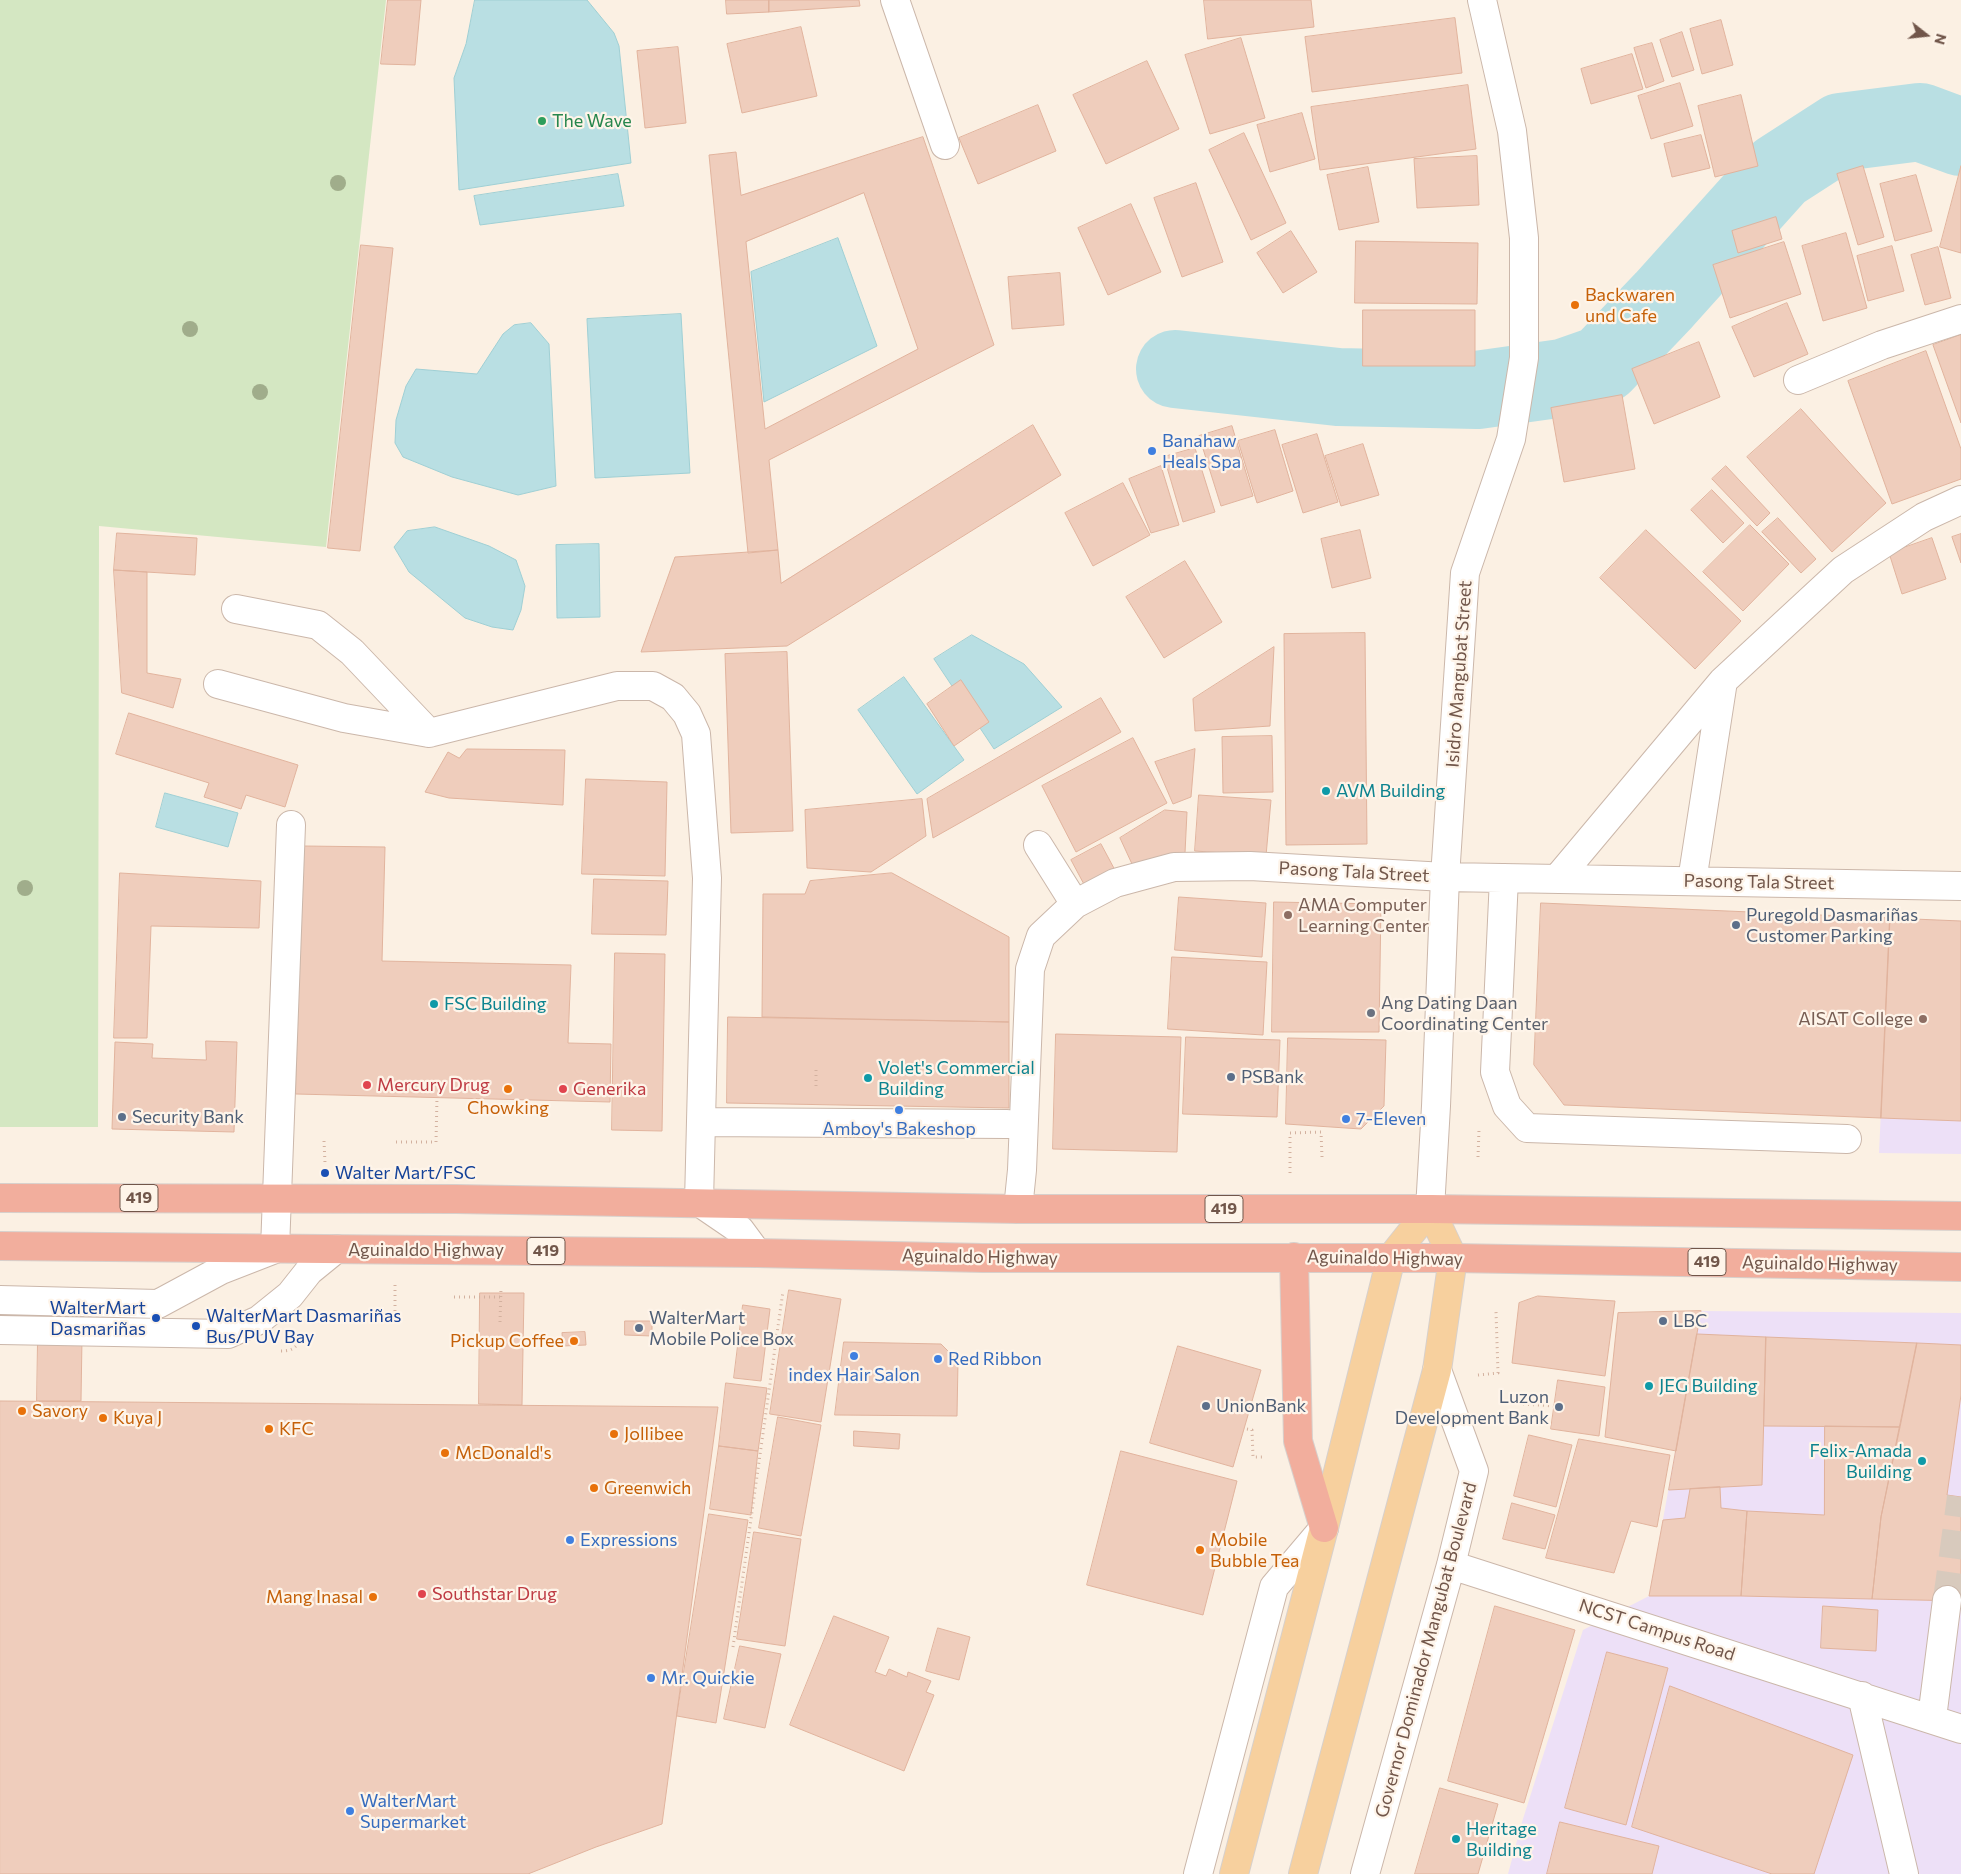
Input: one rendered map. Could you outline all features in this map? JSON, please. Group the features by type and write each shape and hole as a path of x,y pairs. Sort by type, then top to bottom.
{"highway":[{"name":"419","path":"0,1198 699,1202 1018,1209 1430,1210 1961,1216"},
{"name":"Aguinaldo Highway","path":"0,1246 757,1253 983,1258 1453,1258 1961,1266"},
{"path":"1294,1257 1298,1441 1324,1528"}],"main road":[{"path":"1234,1874 1324,1528 1391,1258 1430,1210 1453,1258"},
{"name":"Governor Dominador Mangubat Boulevard","path":"1303,1874 1437,1370 1453,1258"}],"street":[{"path":"894,0 945,145"},
{"name":"Isidro Mangubat Street","path":"1430,1210 1445,877 1465,573 1511,439 1524,358 1524,238 1512,131 1482,0"},
{"path":"1798,380 1882,345 1961,319"},
{"path":"1557,879 1723,681 1843,570 1924,517 1961,500"},
{"path":"236,609 318,625 352,652 428,733"},
{"path":"1692,881 1723,681"},
{"path":"218,684 344,718 428,733 617,686 653,686 673,697 687,714 696,734 707,878 699,1202 740,1230 757,1253"},
{"path":"0,1300 158,1304 221,1270 275,1248 291,825"},
{"path":"1038,845 1075,904"},
{"name":"Pasong Tala Street","path":"1018,1209 1022,1170 1030,969 1041,936 1075,904 1115,883 1174,867 1250,866 1445,877 1961,886"},
{"path":"1504,878 1495,1072 1507,1106 1527,1128 1847,1139"},
{"path":"702,1122 1007,1124"},
{"path":"0,1330 228,1334 259,1320 290,1295 308,1271 336,1249"},
{"name":"Governor Dominador Mangubat Boulevard","path":"1365,1874 1451,1565 1474,1471 1437,1370"},
{"path":"1198,1874 1274,1587 1324,1528"},
{"name":"NCST Campus Road","path":"1451,1565 1932,1718 1961,1729"},
{"path":"1932,1718 1947,1600"},
{"path":"1862,1696 1904,1874"}],"path":[{"path":"816,1067 816,1091"},
{"path":"396,1142 436,1142 437,1097"},
{"path":"1290,1175 1290,1133 1321,1132 1322,1157"},
{"path":"324,1141 325,1165"},
{"path":"395,1288 395,1312"},
{"path":"733,1647 783,1288"},
{"path":"454,1297 501,1297 500,1322"},
{"path":"1496,1312 1498,1373"},
{"path":"1523,1404 1554,1406"},
{"path":"1247,1429 1252,1430 1253,1457"}],"shaded area":[{"name":"AISAT College","path":"1890,918 1961,921 1961,1154 1879,1153"},
{"path":"1701,1311 1961,1313 1961,1874 1508,1874 1522,1822 1583,1630 1649,1596"}],"green space":[{"path":"0,0 386,0 326,547 99,526 98,1127 0,1127"}],"water":[{"name":"The Wave","path":"475,0 587,0 614,33 619,46 631,163 459,190 454,78 466,44"},
{"path":"618,174 624,206 480,225 474,196"},
{"path":"838,238 877,346 764,402 751,272"},
{"path":"681,314 690,473 595,478 587,319"},
{"path":"531,323 549,344 556,486 518,495 452,477 403,457 395,443 396,420 406,386 416,369 477,374 503,334 514,325"},
{"path":"435,527 489,546 516,560 525,586 521,610 513,630 492,627 465,618 409,572 394,547 407,531"},
{"path":"599,544 600,617 557,618 556,545"},
{"path":"972,635 1024,664 1062,707 994,749 934,659"},
{"path":"904,677 964,760 917,794 858,710"},
{"path":"165,793 238,813 228,847 156,827"}],"building":[{"path":"388,0 421,0 415,65 381,64"},
{"path":"726,0 769,0 769,12 727,14"},
{"path":"769,0 859,0 860,6 769,12"},
{"path":"1204,0 1311,0 1314,27 1208,39"},
{"path":"1455,18 1462,73 1312,92 1305,37"},
{"path":"1721,20 1733,65 1702,74 1690,29"},
{"path":"801,27 817,96 742,113 727,44"},
{"path":"1682,32 1694,70 1672,77 1660,40"},
{"path":"1241,38 1265,118 1210,134 1185,55"},
{"path":"1652,43 1664,81 1646,88 1634,48"},
{"path":"678,47 686,123 645,128 637,51"},
{"path":"1632,54 1643,89 1591,104 1581,69"},
{"path":"1147,61 1179,129 1106,164 1073,95"},
{"path":"1680,83 1693,126 1651,139 1638,96"},
{"path":"1468,85 1476,149 1320,170 1311,107"},
{"path":"1741,95 1758,166 1715,177 1698,106"},
{"path":"1038,105 1056,151 978,184 959,138"},
{"path":"1302,113 1315,159 1270,172 1257,125"},
{"path":"1244,133 1286,223 1251,240 1209,150"},
{"path":"1701,135 1710,168 1672,177 1664,144"},
{"path":"923,137 994,345 769,460 778,550 748,553 709,155 736,152 741,195","holes":["864,193 918,349 765,429 746,242"]},
{"path":"1477,156 1479,205 1417,208 1414,159"},
{"path":"1863,166 1884,237 1858,245 1837,174"},
{"path":"1961,166 1961,253 1940,247"},
{"path":"1368,167 1379,222 1339,230 1327,175"},
{"path":"1916,175 1932,231 1895,241 1880,184"},
{"path":"1196,183 1223,262 1182,277 1154,198"},
{"path":"1131,204 1161,272 1108,295 1078,228"},
{"path":"1776,217 1782,239 1738,253 1732,231"},
{"path":"1291,231 1317,272 1283,293 1257,253"},
{"path":"1846,233 1867,308 1823,321 1802,246"},
{"path":"1356,241 1478,243 1477,304 1355,303"},
{"path":"1784,242 1801,294 1730,318 1713,265"},
{"path":"361,245 393,248 360,551 328,548"},
{"path":"1892,246 1904,291 1868,301 1857,256"},
{"path":"1938,247 1951,298 1925,305 1911,255"},
{"path":"1060,273 1064,325 1012,329 1008,277"},
{"path":"1787,303 1808,354 1754,377 1732,327"},
{"path":"1363,310 1475,310 1475,366 1363,366"},
{"path":"1961,335 1961,423 1933,345"},
{"path":"1699,342 1720,397 1654,424 1632,369"},
{"path":"1926,351 1961,449 1961,479 1892,504 1848,381"},
{"path":"1622,395 1635,469 1564,482 1551,408"},
{"path":"1801,409 1886,503 1832,552 1747,457"},
{"path":"1033,425 1061,475 787,646 641,652 675,557 778,550 781,583"},
{"path":"1232,426 1253,496 1221,506 1199,436"},
{"path":"1275,430 1293,491 1257,503 1238,441"},
{"path":"1317,434 1338,502 1303,513 1282,445"},
{"path":"1363,444 1379,495 1341,506 1325,456"},
{"path":"1195,448 1215,512 1183,522 1164,457"},
{"path":"1161,466 1179,525 1151,533 1129,479"},
{"path":"1726,466 1770,513 1757,526 1712,479"},
{"path":"1123,483 1150,535 1093,566 1065,513"},
{"path":"1712,490 1744,523 1723,543 1691,510"},
{"path":"1778,518 1816,559 1801,573 1762,532"},
{"path":"1750,525 1789,564 1743,611 1703,572"},
{"path":"1360,530 1371,578 1332,588 1321,539"},
{"path":"1646,530 1741,621 1695,669 1600,578"},
{"path":"117,533 197,538 195,575 114,570"},
{"path":"1961,534 1961,563 1952,537"},
{"path":"1932,538 1946,579 1902,594 1889,553"},
{"path":"1185,561 1222,622 1164,658 1126,597"},
{"path":"114,570 147,572 147,673 181,679 173,708 122,693"},
{"name":"AVM Building","path":"1365,633 1367,844 1286,845 1284,634"},
{"path":"1274,647 1270,726 1195,731 1193,699"},
{"path":"787,652 793,831 731,833 725,654"},
{"path":"961,680 989,722 954,746 927,704"},
{"path":"1101,698 1121,732 933,838 927,799"},
{"path":"129,713 298,765 285,807 246,795 241,809 204,797 209,783 116,754"},
{"path":"1272,736 1273,792 1223,793 1222,737"},
{"path":"1133,738 1167,803 1076,852 1042,786"},
{"path":"467,749 565,750 563,805 449,798 425,792 448,752 459,758"},
{"path":"1195,749 1191,797 1173,804 1155,762"},
{"path":"586,779 667,782 665,876 582,874"},
{"path":"1199,795 1271,800 1266,856 1195,851"},
{"path":"922,799 926,836 871,872 807,868 805,810"},
{"path":"1165,810 1187,812 1185,853 1132,864 1120,838"},
{"path":"1101,844 1116,872 1086,888 1071,860"},
{"name":"FSC Building","path":"303,846 385,847 382,961 571,965 568,1043 611,1044 610,1102 296,1094"},
{"path":"120,873 261,881 259,928 151,926 147,1038 114,1038"},
{"path":"892,873 1009,937 1009,1022 762,1017 763,894 805,894 810,881"},
{"path":"594,879 668,881 666,935 592,934"},
{"path":"1179,897 1266,903 1262,957 1175,950"},
{"path":"1274,902 1381,904 1379,1032 1272,1032"},
{"path":"1541,903 1890,918 1881,1118 1564,1105 1534,1065"},
{"name":"AISAT College","path":"1890,918 1961,921 1961,1121 1881,1118"},
{"path":"615,953 665,954 662,1131 612,1130"},
{"path":"1172,957 1267,962 1263,1035 1168,1029"},
{"name":"Volet's Commercial Building","path":"728,1017 1009,1022 1009,1108 727,1103"},
{"path":"1056,1034 1181,1037 1177,1152 1053,1149"},
{"name":"PSBank","path":"1186,1037 1280,1040 1277,1117 1183,1114"},
{"path":"1288,1038 1386,1040 1384,1106 1361,1129 1286,1124"},
{"path":"206,1041 237,1042 234,1132 112,1129 115,1042 153,1044 152,1058 206,1060"},
{"path":"789,1290 841,1299 821,1422 770,1414"},
{"path":"480,1293 524,1293 522,1405 479,1404"},
{"path":"1538,1296 1615,1301 1605,1376 1512,1363 1519,1303"},
{"path":"743,1305 770,1309 761,1381 734,1378"},
{"name":"JEG Building","path":"1701,1311 1676,1451 1605,1437 1618,1313"},
{"name":"WalterMart Mobile Police Box","path":"625,1321 652,1321 652,1336 625,1335"},
{"name":"Pickup Coffee","path":"585,1332 586,1345 563,1346 562,1333"},
{"path":"1697,1334 1766,1337 1762,1485 1669,1490"},
{"path":"1766,1337 1917,1343 1900,1427 1764,1426"},
{"path":"38,1338 82,1338 81,1401 37,1401"},
{"path":"844,1342 941,1344 958,1361 957,1416 835,1415"},
{"name":"Felix-Amada Building","path":"1917,1343 1961,1345 1961,1395 1947,1495 1961,1497 1961,1601 1872,1599 1881,1517"},
{"name":"UnionBank","path":"1178,1346 1261,1370 1233,1467 1150,1443"},
{"path":"1558,1380 1605,1387 1599,1436 1551,1429"},
{"path":"726,1383 767,1388 758,1451 719,1446"},
{"path":"0,1401 718,1407 662,1824 596,1847 528,1874 0,1874"},
{"path":"778,1417 821,1425 801,1536 759,1528"},
{"path":"1825,1426 1900,1427 1881,1517 1872,1599 1741,1596 1747,1511 1824,1515"},
{"path":"854,1431 900,1434 899,1449 854,1446"},
{"path":"1529,1435 1572,1445 1556,1507 1514,1496"},
{"path":"1579,1439 1670,1455 1657,1527 1631,1521 1614,1573 1546,1558"},
{"path":"719,1446 758,1451 751,1515 710,1509"},
{"path":"1121,1451 1237,1481 1203,1615 1087,1585"},
{"path":"1720,1487 1721,1508 1747,1511 1741,1596 1649,1596 1663,1520 1685,1518 1690,1489"},
{"path":"1512,1503 1555,1515 1545,1549 1503,1539"},
{"path":"709,1514 748,1520 716,1723 677,1716"},
{"path":"754,1532 801,1539 785,1646 737,1639"},
{"path":"1495,1606 1575,1630 1524,1803 1448,1781"},
{"path":"1823,1606 1878,1610 1876,1651 1821,1648"},
{"path":"834,1616 889,1637 875,1672 886,1676 889,1669 907,1677 908,1672 931,1681 926,1692 934,1695 904,1771 790,1725"},
{"path":"938,1628 970,1637 959,1680 926,1671"},
{"path":"740,1646 781,1654 765,1728 724,1719"},
{"path":"1607,1652 1668,1668 1626,1825 1565,1808"},
{"path":"1670,1686 1853,1755 1814,1874 1772,1874 1632,1827"},
{"name":"Heritage Building","path":"1440,1788 1498,1804 1478,1874 1415,1874"},
{"path":"1560,1822 1659,1846 1652,1874 1547,1874"}],"waterway":[{"path":"1175,369 1338,387 1477,390 1563,378 1603,364 1664,300 1779,172 1841,132 1920,122 1961,137"}],"tunnel":[{"path":"1947,1600 1961,1497"}],"place":[{"name":"The Wave","path":"542,121"},
{"name":"Backwaren und Cafe","path":"1575,305"},
{"name":"Banahaw Heals Spa","path":"1152,451"},
{"name":"AVM Building","path":"1326,791"},
{"name":"AMA Computer Learning Center","path":"1288,915"},
{"name":"Puregold Dasmariñas Customer Parking","path":"1736,925"},
{"name":"FSC Building","path":"434,1004"},
{"name":"Ang Dating Daan Coordinating Center","path":"1371,1013"},
{"name":"AISAT College","path":"1923,1019"},
{"name":"PSBank","path":"1231,1077"},
{"name":"Volet's Commercial Building","path":"868,1078"},
{"name":"Mercury Drug","path":"367,1085"},
{"name":"Chowking","path":"508,1089"},
{"name":"Generika","path":"563,1089"},
{"name":"Amboy's Bakeshop","path":"899,1110"},
{"name":"Security Bank","path":"122,1117"},
{"name":"7-Eleven","path":"1346,1119"},
{"name":"Walter Mart/FSC","path":"325,1173"},
{"name":"WalterMart Dasmariñas","path":"156,1318"},
{"name":"LBC","path":"1663,1321"},
{"name":"WalterMart Dasmariñas Bus/PUV Bay","path":"196,1326"},
{"name":"WalterMart Mobile Police Box","path":"639,1328"},
{"name":"Pickup Coffee","path":"574,1341"},
{"name":"index Hair Salon","path":"854,1356"},
{"name":"Red Ribbon","path":"938,1359"},
{"name":"JEG Building","path":"1649,1386"},
{"name":"UnionBank","path":"1206,1406"},
{"name":"Luzon Development Bank","path":"1559,1407"},
{"name":"Savory","path":"22,1411"},
{"name":"Kuya J","path":"103,1418"},
{"name":"KFC","path":"269,1429"},
{"name":"Jollibee","path":"614,1434"},
{"name":"McDonald's","path":"445,1453"},
{"name":"Felix-Amada Building","path":"1922,1461"},
{"name":"Greenwich","path":"594,1488"},
{"name":"Expressions","path":"570,1540"},
{"name":"Mobile Bubble Tea","path":"1200,1550"},
{"name":"Southstar Drug","path":"422,1594"},
{"name":"Mang Inasal","path":"373,1597"},
{"name":"Mr. Quickie","path":"651,1678"},
{"name":"WalterMart Supermarket","path":"350,1811"},
{"name":"Heritage Building","path":"1456,1839"}]}
